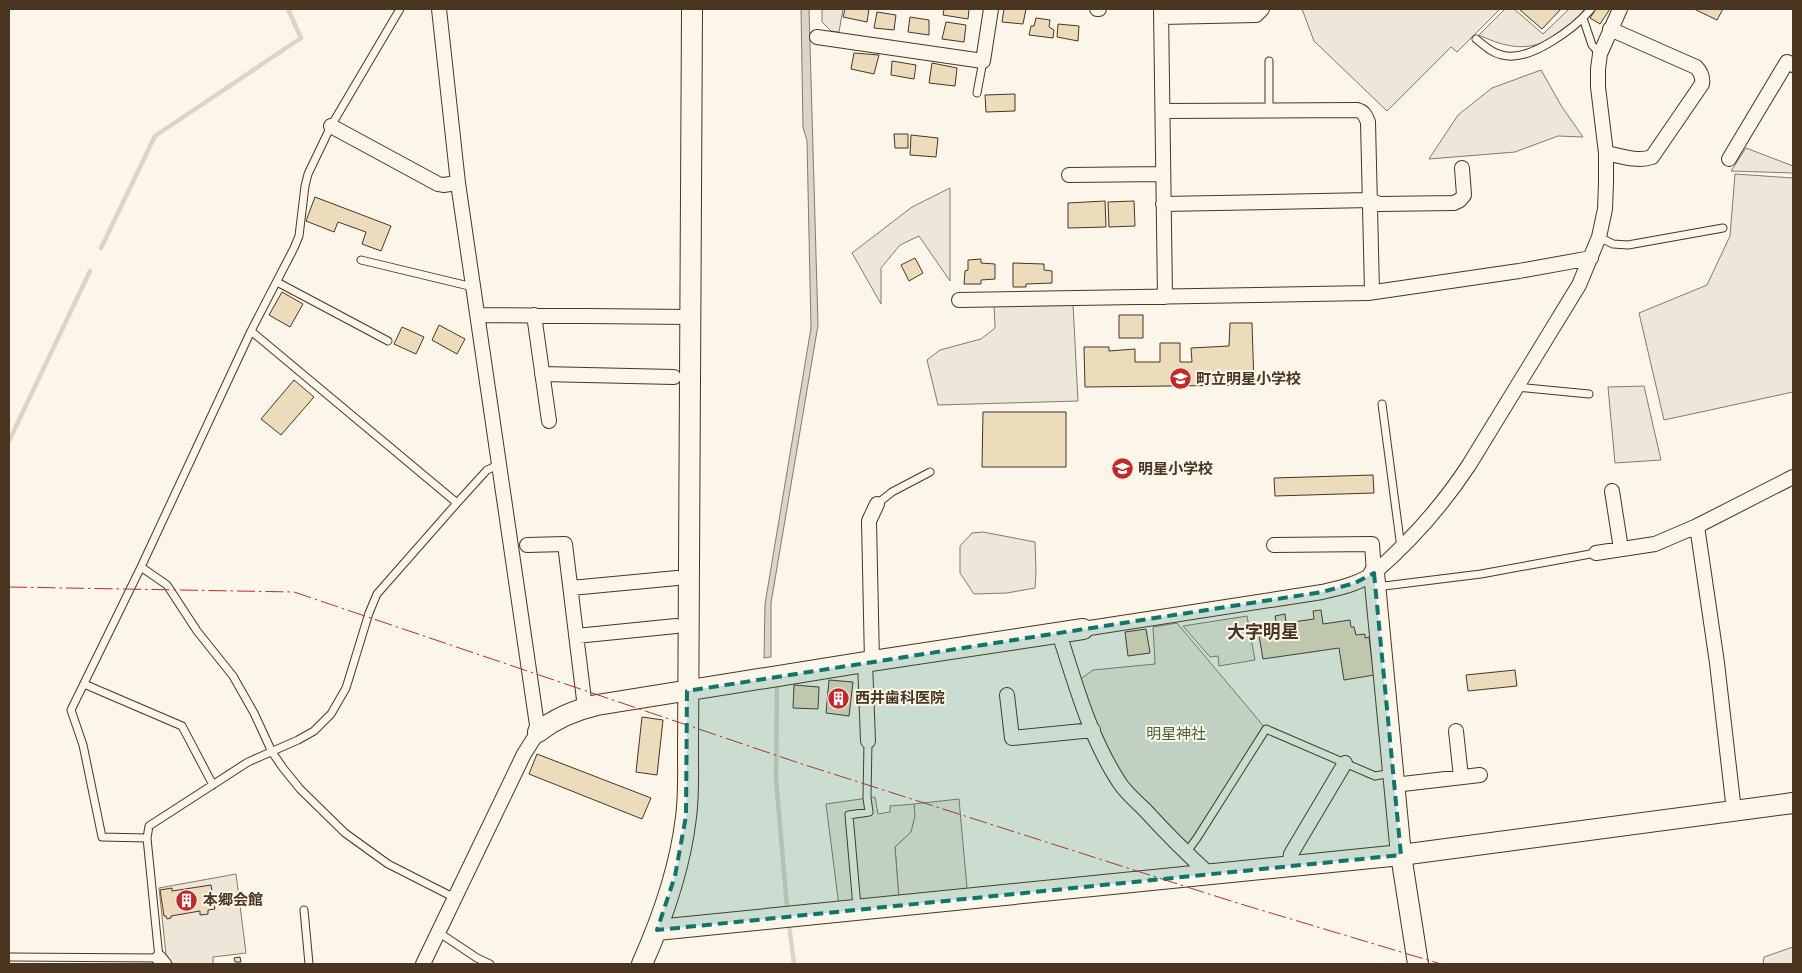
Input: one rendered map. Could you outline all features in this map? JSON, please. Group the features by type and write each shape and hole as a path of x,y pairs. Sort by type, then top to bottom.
{"street":[{"path":"439,9 458,183 538,732"},
{"path":"642,964 657,930 675,876 686,816 688,751 692,9"},
{"path":"817,37 983,61 991,9"},
{"path":"1165,297 1161,13 1256,15 1262,9"},
{"path":"423,964 524,754 538,732 549,723 563,716 585,708 1322,592 1374,580 1401,548 1431,518 1451,493 1579,285 1591,258 1599,237 1605,209 1606,153 1598,87 1600,54 1620,9"},
{"path":"1606,153 1630,158 1647,159 1652,157 1703,80 1700,71 1696,67 1610,30"},
{"path":"1729,159 1787,62 1793,65"},
{"path":"1163,111 1356,110 1366,115 1368,122 1372,292"},
{"path":"331,126 438,184 458,183"},
{"path":"1163,204 1370,200 1379,204 1454,203 1464,195 1462,168"},
{"path":"1068,175 1163,174"},
{"path":"959,300 1372,292 1519,271 1591,258"},
{"path":"478,315 690,317"},
{"path":"534,316 549,421"},
{"path":"542,374 677,377"},
{"path":"1596,554 1655,544 1697,526 1793,477"},
{"path":"1612,491 1621,549"},
{"path":"868,741 869,522 877,504"},
{"path":"1697,526 1717,663 1734,811"},
{"path":"527,544 565,544 585,708"},
{"path":"1274,545 1372,544 1401,855 1418,964"},
{"path":"570,588 677,578"},
{"path":"576,636 676,626"},
{"path":"1059,633 1093,730 1106,761 1120,784 1186,853 1210,875"},
{"path":"1007,695 1012,738 1093,730"},
{"path":"1456,731 1462,777"},
{"path":"1290,866 1291,854 1346,763"},
{"path":"1393,779 1480,775"},
{"path":"657,930 1401,855 1793,803"}],"lane":[{"path":"146,838 102,837 83,745 71,710 141,567 251,331 299,236 308,174 331,126 400,9"},
{"path":"1476,38 1491,51 1504,56 1524,54 1540,48 1557,38 1583,18 1591,9"},
{"path":"1583,18 1592,45 1600,54"},
{"path":"977,93 983,61"},
{"path":"1269,61 1269,111"},
{"path":"1599,237 1613,244 1628,245 1723,228"},
{"path":"361,260 473,287"},
{"path":"277,282 388,341"},
{"path":"251,331 457,502"},
{"path":"1516,387 1590,394"},
{"path":"1382,404 1401,548"},
{"path":"9,958 162,961 146,838 147,830 152,823 248,762 314,731 331,714 346,688 369,613 377,594 487,470 498,465"},
{"path":"877,504 892,492 930,472"},
{"path":"1374,580 1481,574 1596,554"},
{"path":"141,567 167,584 197,632 233,676 254,713 272,752 300,788 345,832 388,864 455,898"},
{"path":"84,684 182,726 213,785"},
{"path":"1186,853 1198,838 1266,729 1375,776 1393,779"},
{"path":"857,911 849,815 869,812 867,798 868,741"},
{"path":"304,910 309,964"},
{"path":"438,931 476,958 490,964"}],"highlighted area":[{"path":"1374,573 1401,855 657,930 675,876 686,816 687,691 1322,592 1355,583"}],"green space":[{"path":"822,9 843,9 839,32 831,31 822,22"},
{"path":"1302,9 1500,9 1457,52 1451,47 1387,111 1314,41"},
{"path":"1505,9 1514,9 1543,34 1569,9 1585,9 1573,22 1549,40 1524,47 1496,42 1479,35"},
{"path":"1541,70 1562,107 1583,137 1558,136 1515,152 1429,159 1458,115 1492,88"},
{"path":"1746,148 1793,166 1793,173 1731,171"},
{"path":"1735,174 1793,178 1793,392 1664,420 1639,313 1707,285 1730,236"},
{"path":"950,188 950,281 919,236 900,245 881,268 881,304 852,253 912,207"},
{"path":"994,304 1073,304 1078,401 938,405 927,360 940,350 981,339 995,328"},
{"path":"1644,386 1661,460 1615,463 1608,387"},
{"path":"983,532 1035,542 1035,588 1007,593 974,594 960,573 960,546 972,533"},
{"name":"明星神社","path":"1177,623 1266,729 1186,853 1120,784 1075,683 1093,670 1155,664 1153,627"},
{"path":"959,799 967,888 963,893 899,900 895,847 909,833 913,824 914,804"},
{"path":"236,874 246,953 213,957 213,964 173,964 166,954 159,888"},
{"path":"1793,947 1793,964 1763,964 1764,957"}],"shaded area":[{"path":"801,9 809,9 818,325 771,603 771,657 764,658 765,604 811,328 807,141 803,127"},
{"path":"1247,616 1255,660 1219,666 1218,656 1210,657 1183,626"},
{"path":"875,797 878,814 890,812 890,806 914,804 915,816 911,832 895,847 899,900 839,906 826,804"}],"building":[{"path":"845,9 869,9 867,22 843,17"},
{"path":"944,9 969,9 968,19 943,15"},
{"path":"1004,9 1026,9 1023,24 1002,22"},
{"path":"1519,9 1561,9 1542,29"},
{"path":"1596,9 1610,9 1600,24 1590,18"},
{"path":"1694,9 1723,9 1717,20"},
{"path":"877,12 896,15 894,30 874,28"},
{"path":"910,17 929,20 929,35 908,32"},
{"path":"1036,18 1050,20 1049,27 1054,30 1053,38 1029,35 1031,26 1034,26"},
{"path":"946,22 966,25 964,42 942,39"},
{"path":"1058,24 1079,26 1078,41 1057,37"},
{"path":"854,53 879,55 874,74 851,69"},
{"path":"892,61 916,65 914,79 891,75"},
{"path":"932,63 957,68 955,86 929,83"},
{"path":"1015,94 1015,111 986,112 985,95"},
{"path":"894,134 908,134 908,148 895,148"},
{"path":"911,135 938,138 936,157 910,155"},
{"path":"315,197 391,226 381,251 362,244 366,232 338,222 334,232 306,221"},
{"path":"1105,201 1106,227 1068,228 1068,203"},
{"path":"1134,201 1135,226 1109,227 1108,202"},
{"path":"915,258 923,273 909,281 901,265"},
{"path":"981,259 981,263 995,264 995,279 981,280 981,284 964,284 965,271 968,270 968,260"},
{"path":"1013,263 1044,264 1044,270 1052,271 1052,283 1026,284 1026,287 1013,287"},
{"path":"282,292 303,304 290,327 269,315"},
{"path":"1119,315 1143,315 1143,338 1119,338"},
{"path":"1230,323 1252,323 1254,385 1085,387 1084,347 1109,347 1109,351 1135,349 1135,362 1160,362 1160,343 1180,343 1180,362 1192,362 1191,348 1229,346"},
{"path":"439,325 465,339 457,354 432,340"},
{"path":"402,327 424,337 416,354 394,344"},
{"path":"294,380 314,397 281,435 261,419"},
{"path":"983,412 1066,412 1066,467 982,467"},
{"path":"1373,475 1374,493 1275,496 1274,478"},
{"path":"1321,610 1323,624 1350,620 1351,627 1354,627 1356,635 1365,634 1365,638 1369,637 1374,675 1344,680 1339,648 1263,659 1258,630 1277,627 1275,616 1285,614 1286,623 1314,619 1313,611"},
{"path":"1146,629 1150,653 1128,656 1125,632"},
{"path":"1515,670 1517,686 1468,691 1466,675"},
{"name":"西井歯科医院","path":"829,680 853,682 849,716 826,713"},
{"path":"794,685 819,687 818,709 793,708"},
{"path":"642,717 663,720 657,775 636,772"},
{"path":"537,754 651,798 642,819 529,774"},
{"name":"本郷会館","path":"211,885 215,909 208,910 208,914 200,915 200,911 171,916 171,918 167,919 164,916 160,890 172,888 172,891"},
{"path":"240,957 241,962 235,962 234,958"}],"waterway":[{"path":"101,248 155,136 301,38 288,9"},
{"path":"9,441 90,271"},
{"path":"777,686 776,779 787,907"},
{"path":"789,925 794,964"}],"power":[{"path":"9,587 294,592 799,763 1234,902 1441,964"}],"place":[{"name":"町立明星小学校","path":"1180,379"},
{"name":"明星小学校","path":"1122,469"},
{"name":"西井歯科医院","path":"839,698"},
{"name":"本郷会館","path":"187,900"}],"district":[{"name":"大字明星","path":"1263,632"}]}
